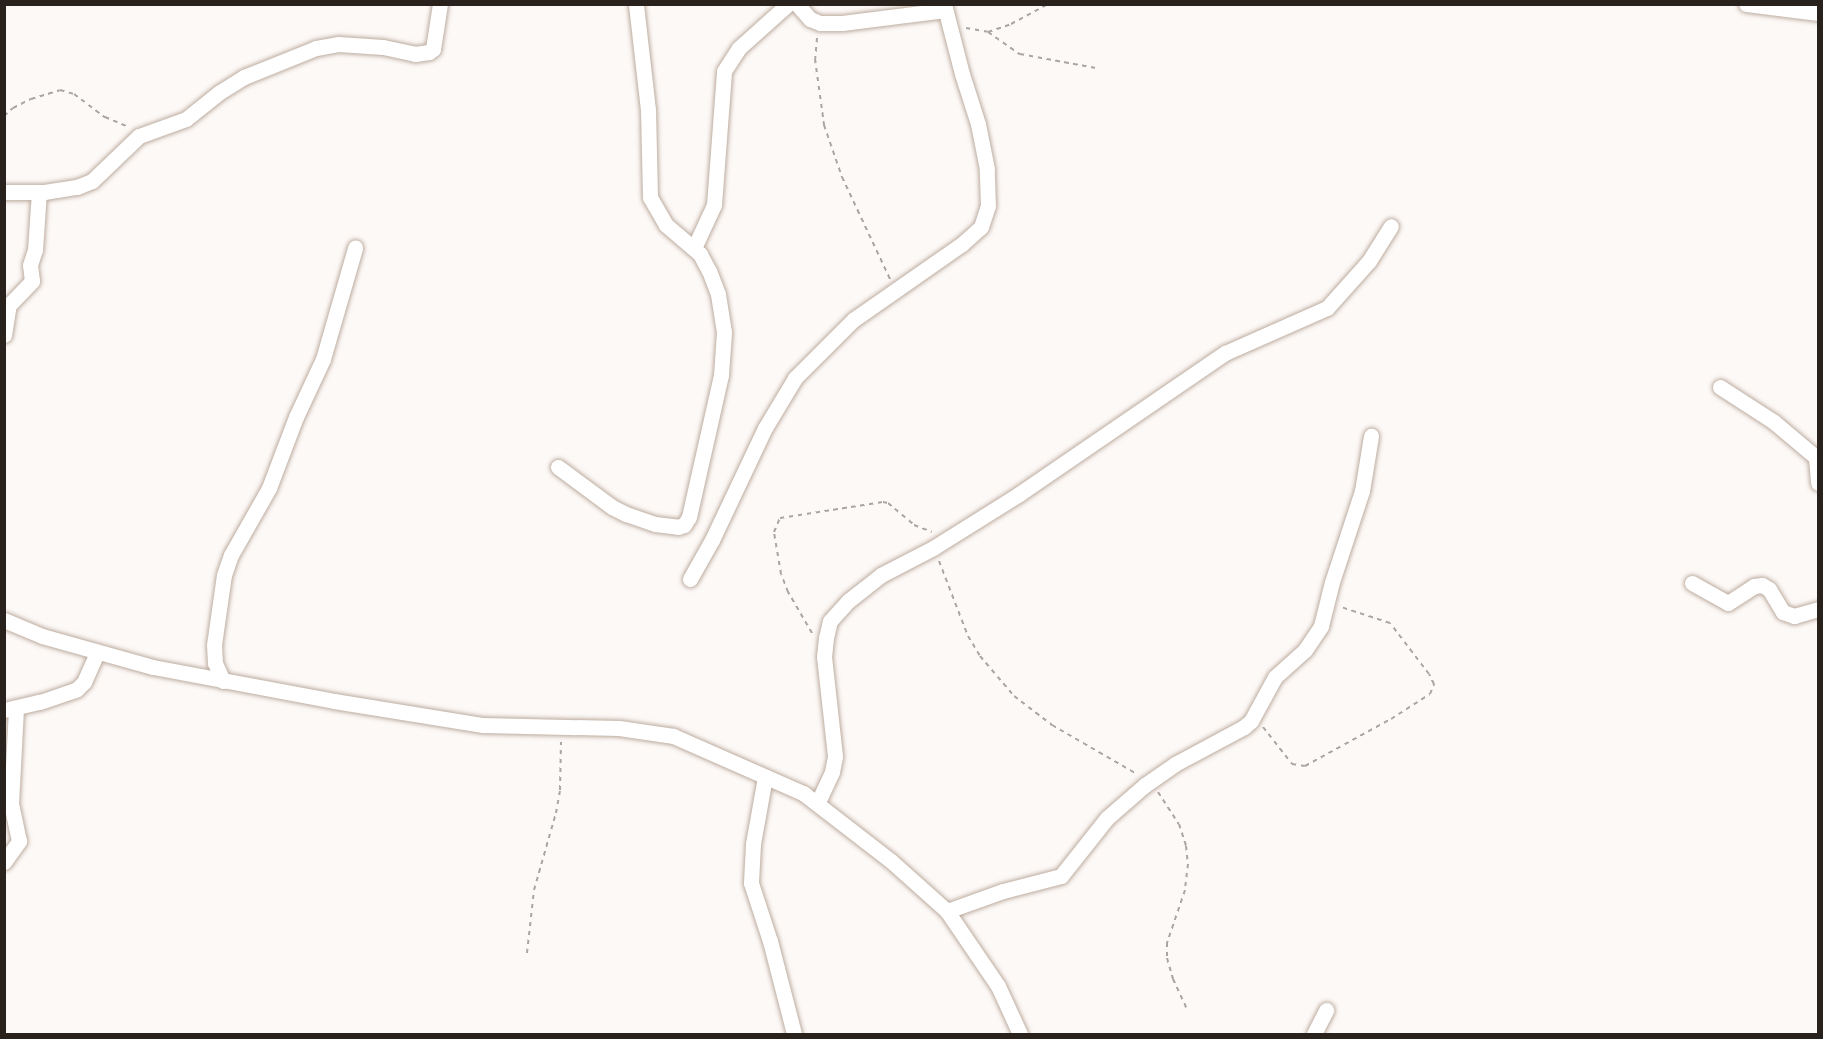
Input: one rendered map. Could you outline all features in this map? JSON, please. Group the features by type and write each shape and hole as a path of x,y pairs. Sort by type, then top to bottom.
{"street":[{"path":"4,192 39,192 77,187 92,181 131,141 146,133 186,119 220,92 244,77 316,48 338,44 383,47 416,54 429,52 432,49 440,4"},
{"path":"558,467 612,507 641,520 678,527 684,525 689,517 721,375 724,332 718,294 709,271 694,248 666,225 650,197 648,110 636,4"},
{"path":"694,248 714,205 724,71 739,48 788,4"},
{"path":"690,579 712,540 765,428 795,378 853,320 962,244 981,226 988,206 987,169 978,124 946,12 820,23 810,19 797,4"},
{"path":"1746,4 1818,13"},
{"path":"4,335 9,305 32,281 30,265 35,250 39,192"},
{"path":"818,802 832,772 836,756 825,652 830,621 848,601 881,575 933,548 1074,458 1225,353 1327,308 1369,261 1391,226"},
{"path":"223,681 215,663 214,645 224,575 231,555 269,488 296,417 323,359 355,248"},
{"path":"1720,387 1774,422 1817,458 1818,483"},
{"path":"947,911 1003,891 1061,876 1107,818 1149,782 1175,764 1244,727 1251,720 1275,677 1314,638 1321,626 1362,491 1371,436"},
{"path":"1692,583 1728,603 1754,586 1761,585 1769,589 1783,612 1794,616 1818,609"},
{"path":"4,620 42,636 97,653 223,681 447,720 483,725 619,728 673,736 803,793 818,802 874,847 947,911 998,986 1020,1035"},
{"path":"4,862 19,841 11,804 10,709 77,689 84,682 97,653"},
{"path":"765,777 753,844 751,884 770,941 794,1035"},
{"path":"1314,1035 1326,1010"}],"path":[{"path":"988,32 1011,24 1048,4"},
{"path":"946,12 988,32 1020,54 1096,68"},
{"path":"820,23 815,59 824,125 842,177 895,289"},
{"path":"4,116 13,108 31,99 60,90 74,94 105,117 146,133"},
{"path":"825,652 788,592 781,574 774,532 780,518 883,502 888,503 914,525 939,534 953,535"},
{"path":"933,548 968,636 980,656 1014,696 1059,729 1149,782 1179,824 1186,846 1188,864 1185,890 1167,943 1167,958 1173,979 1188,1011"},
{"path":"1251,720 1270,734 1292,764 1305,766 1391,719 1430,694 1434,684 1429,674 1389,624 1328,601"},
{"path":"527,953 534,890 556,813 560,790 560,727"}]}
